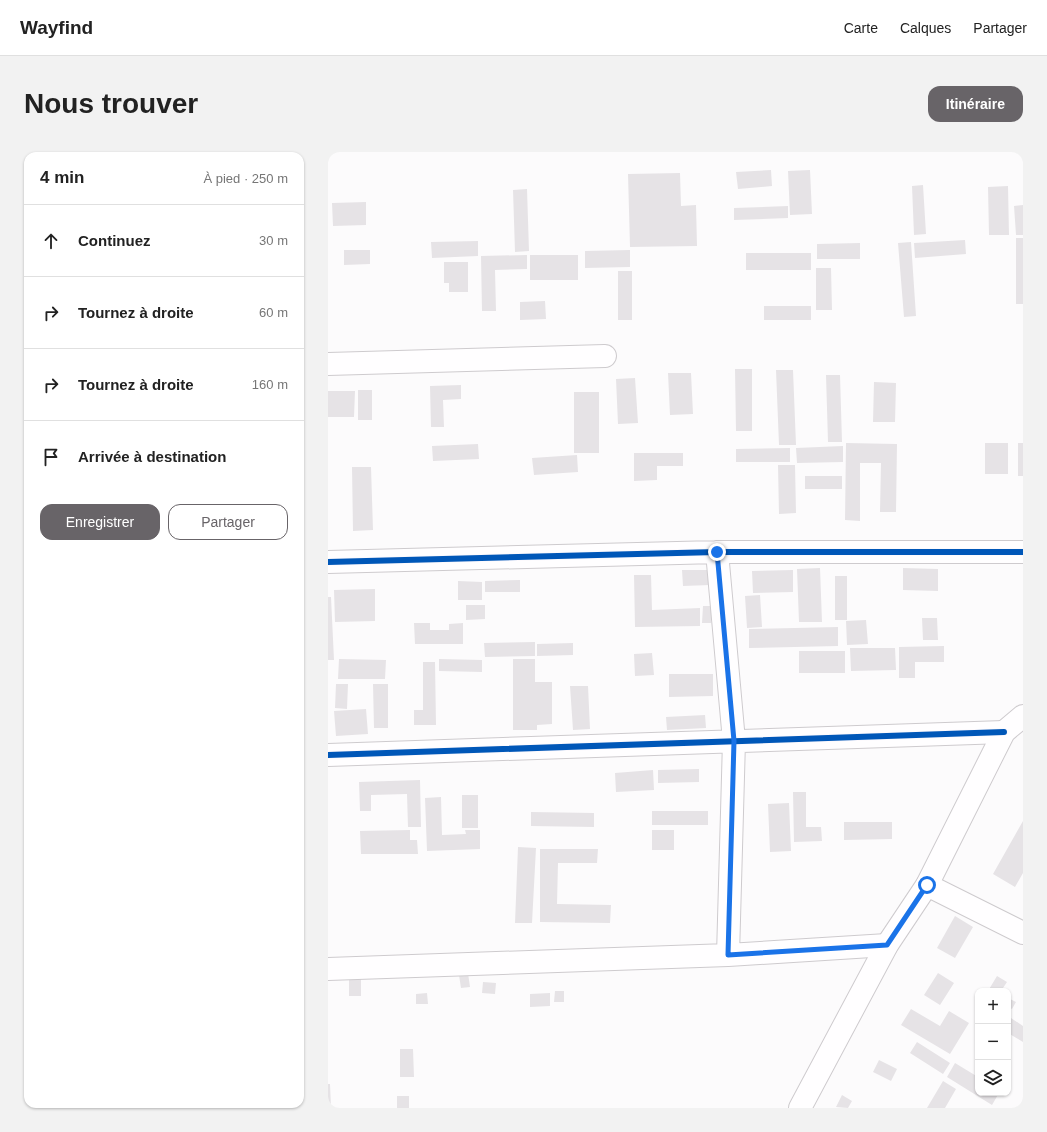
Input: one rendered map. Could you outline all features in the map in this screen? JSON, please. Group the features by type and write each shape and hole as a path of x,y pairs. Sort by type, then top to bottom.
{"street":[{"path":"328,364 604,356"},
{"path":"717,552 734,741 728,955"},
{"path":"328,562 717,552 1023,552"},
{"path":"800,1108 887,945 927,885 1004,732 1023,716"},
{"path":"328,755 1004,732"},
{"path":"927,885 1023,933"},
{"path":"328,969 728,955 887,945"}],"building":[{"path":"771,170 772,186 738,189 736,172"},
{"path":"810,170 812,214 790,215 788,171"},
{"path":"680,173 681,206 696,205 697,246 630,247 628,174"},
{"path":"923,185 926,234 914,235 912,186"},
{"path":"1008,186 1009,235 989,235 988,187"},
{"path":"527,189 529,251 515,252 513,190"},
{"path":"366,202 366,225 333,226 332,203"},
{"path":"1023,205 1023,235 1016,235 1014,206"},
{"path":"788,206 788,218 734,220 734,208"},
{"path":"1016,238 1023,238 1023,304 1016,304"},
{"path":"965,240 966,254 915,258 914,243"},
{"path":"478,241 478,256 432,258 431,242"},
{"path":"911,242 916,316 904,317 898,243"},
{"path":"860,243 860,259 817,259 817,244"},
{"path":"344,250 370,250 370,264 344,265"},
{"path":"630,250 630,267 585,268 585,251"},
{"path":"746,253 811,253 811,270 746,270"},
{"path":"527,255 527,269 495,270 496,311 482,311 481,256"},
{"path":"530,255 578,255 578,280 530,280"},
{"path":"444,262 468,262 468,292 449,292 449,283 444,283"},
{"path":"816,268 831,268 832,310 816,310"},
{"path":"618,271 632,271 632,320 618,320"},
{"path":"545,301 546,319 520,320 520,302"},
{"path":"764,306 811,306 811,320 764,320"},
{"path":"735,369 752,369 752,431 736,431"},
{"path":"776,370 793,370 796,445 779,445"},
{"path":"668,373 691,373 693,414 670,415"},
{"path":"826,375 840,375 842,442 828,442"},
{"path":"635,378 638,423 618,424 616,379"},
{"path":"874,382 896,383 895,422 873,422"},
{"path":"461,385 461,399 443,400 444,427 431,427 430,386"},
{"path":"358,390 372,390 372,420 358,420"},
{"path":"328,391 355,391 354,417 328,417"},
{"path":"574,392 599,392 599,453 574,453"},
{"path":"846,443 897,444 896,512 880,512 881,463 860,463 860,521 845,520"},
{"path":"985,443 1008,443 1008,474 985,474"},
{"path":"1018,443 1023,443 1023,476 1018,476"},
{"path":"478,444 479,459 433,461 432,446"},
{"path":"843,446 843,462 797,463 796,448"},
{"path":"790,448 790,462 736,462 736,449"},
{"path":"634,453 683,453 683,466 657,466 657,480 634,481"},
{"path":"577,455 578,472 534,475 532,458"},
{"path":"778,465 795,465 796,513 779,514"},
{"path":"352,467 371,467 373,530 353,531"},
{"path":"805,476 842,476 842,489 805,489"},
{"path":"820,568 822,622 799,622 797,569"},
{"path":"903,568 938,569 938,591 903,590"},
{"path":"682,570 710,570 710,585 683,586"},
{"path":"793,570 793,592 753,593 752,571"},
{"path":"634,575 651,575 652,610 700,608 700,626 635,627"},
{"path":"835,576 847,576 847,620 835,620"},
{"path":"520,580 520,592 485,592 485,581"},
{"path":"458,581 482,582 482,600 458,600"},
{"path":"375,589 375,621 335,622 334,590"},
{"path":"760,595 762,627 747,628 745,596"},
{"path":"328,597 331,597 334,660 328,660"},
{"path":"466,605 485,605 485,619 466,620"},
{"path":"703,606 711,606 711,623 702,623"},
{"path":"922,618 937,618 938,640 923,640"},
{"path":"866,620 868,644 847,645 846,621"},
{"path":"414,623 430,623 430,630 449,630 449,624 463,623 463,644 415,644"},
{"path":"838,627 838,646 749,648 749,629"},
{"path":"535,642 535,656 485,657 484,643"},
{"path":"573,643 573,655 537,656 537,644"},
{"path":"944,646 944,662 915,662 915,678 899,678 899,647"},
{"path":"850,648 895,648 896,670 851,671"},
{"path":"799,651 845,651 845,673 799,673"},
{"path":"652,653 654,675 635,676 634,654"},
{"path":"339,659 386,660 385,679 338,679"},
{"path":"439,659 482,660 482,672 439,671"},
{"path":"513,659 535,659 535,682 552,682 552,724 537,725 537,730 513,730"},
{"path":"423,662 435,662 436,725 414,725 414,710 423,710"},
{"path":"669,674 713,674 713,696 669,697"},
{"path":"336,684 348,684 347,709 335,708"},
{"path":"373,684 388,684 388,728 374,728"},
{"path":"570,686 588,686 590,729 573,730"},
{"path":"366,709 368,734 336,736 334,711"},
{"path":"705,715 706,728 667,730 666,717"},
{"path":"699,769 699,782 658,783 658,770"},
{"path":"653,770 654,790 616,792 615,773"},
{"path":"420,780 421,827 408,827 407,794 371,795 371,811 360,811 359,782"},
{"path":"793,792 806,792 806,827 821,827 822,841 794,842"},
{"path":"462,795 478,795 478,828 462,828"},
{"path":"441,797 442,835 466,834 465,830 480,830 480,849 427,851 425,798"},
{"path":"789,803 791,851 770,852 768,804"},
{"path":"652,811 708,811 708,825 652,825"},
{"path":"531,812 594,813 594,827 531,826"},
{"path":"1023,821 1023,873 1015,887 993,874"},
{"path":"844,822 892,822 892,839 844,840"},
{"path":"410,830 410,840 417,840 418,854 361,854 360,831"},
{"path":"652,830 674,830 674,850 652,850"},
{"path":"518,847 536,848 532,923 515,923"},
{"path":"540,849 598,849 597,863 558,863 557,904 611,905 610,923 540,922"},
{"path":"955,916 973,927 955,958 937,948"},
{"path":"468,973 470,987 461,988 459,975"},
{"path":"938,973 954,983 940,1005 924,995"},
{"path":"997,976 1007,982 1003,988 990,988"},
{"path":"349,979 361,979 361,996 349,996"},
{"path":"483,982 496,983 495,994 482,993"},
{"path":"555,991 564,991 564,1002 554,1002"},
{"path":"427,993 428,1004 416,1004 416,994"},
{"path":"550,993 550,1006 530,1007 530,994"},
{"path":"1011,1000 1016,1002 1011,1008"},
{"path":"911,1009 940,1026 949,1011 969,1023 950,1054 901,1025"},
{"path":"1011,1018 1023,1026 1023,1042 1011,1035"},
{"path":"917,1042 950,1063 943,1074 910,1053"},
{"path":"400,1049 413,1049 414,1077 400,1077"},
{"path":"879,1060 897,1069 891,1081 873,1072"},
{"path":"955,1063 975,1075 975,1094 947,1077"},
{"path":"943,1081 956,1089 945,1108 927,1108"},
{"path":"328,1084 330,1084 331,1107 328,1107"},
{"path":"842,1095 852,1101 848,1108 836,1107"},
{"path":"397,1096 409,1096 409,1108 397,1108"},
{"path":"978,1096 997,1096 992,1105"}],"cycle path":[{"path":"328,562 717,552 1023,552"},
{"path":"328,755 1004,732"}],"route":[{"path":"717,552 734,741 728,955 887,945 927,885"}]}
